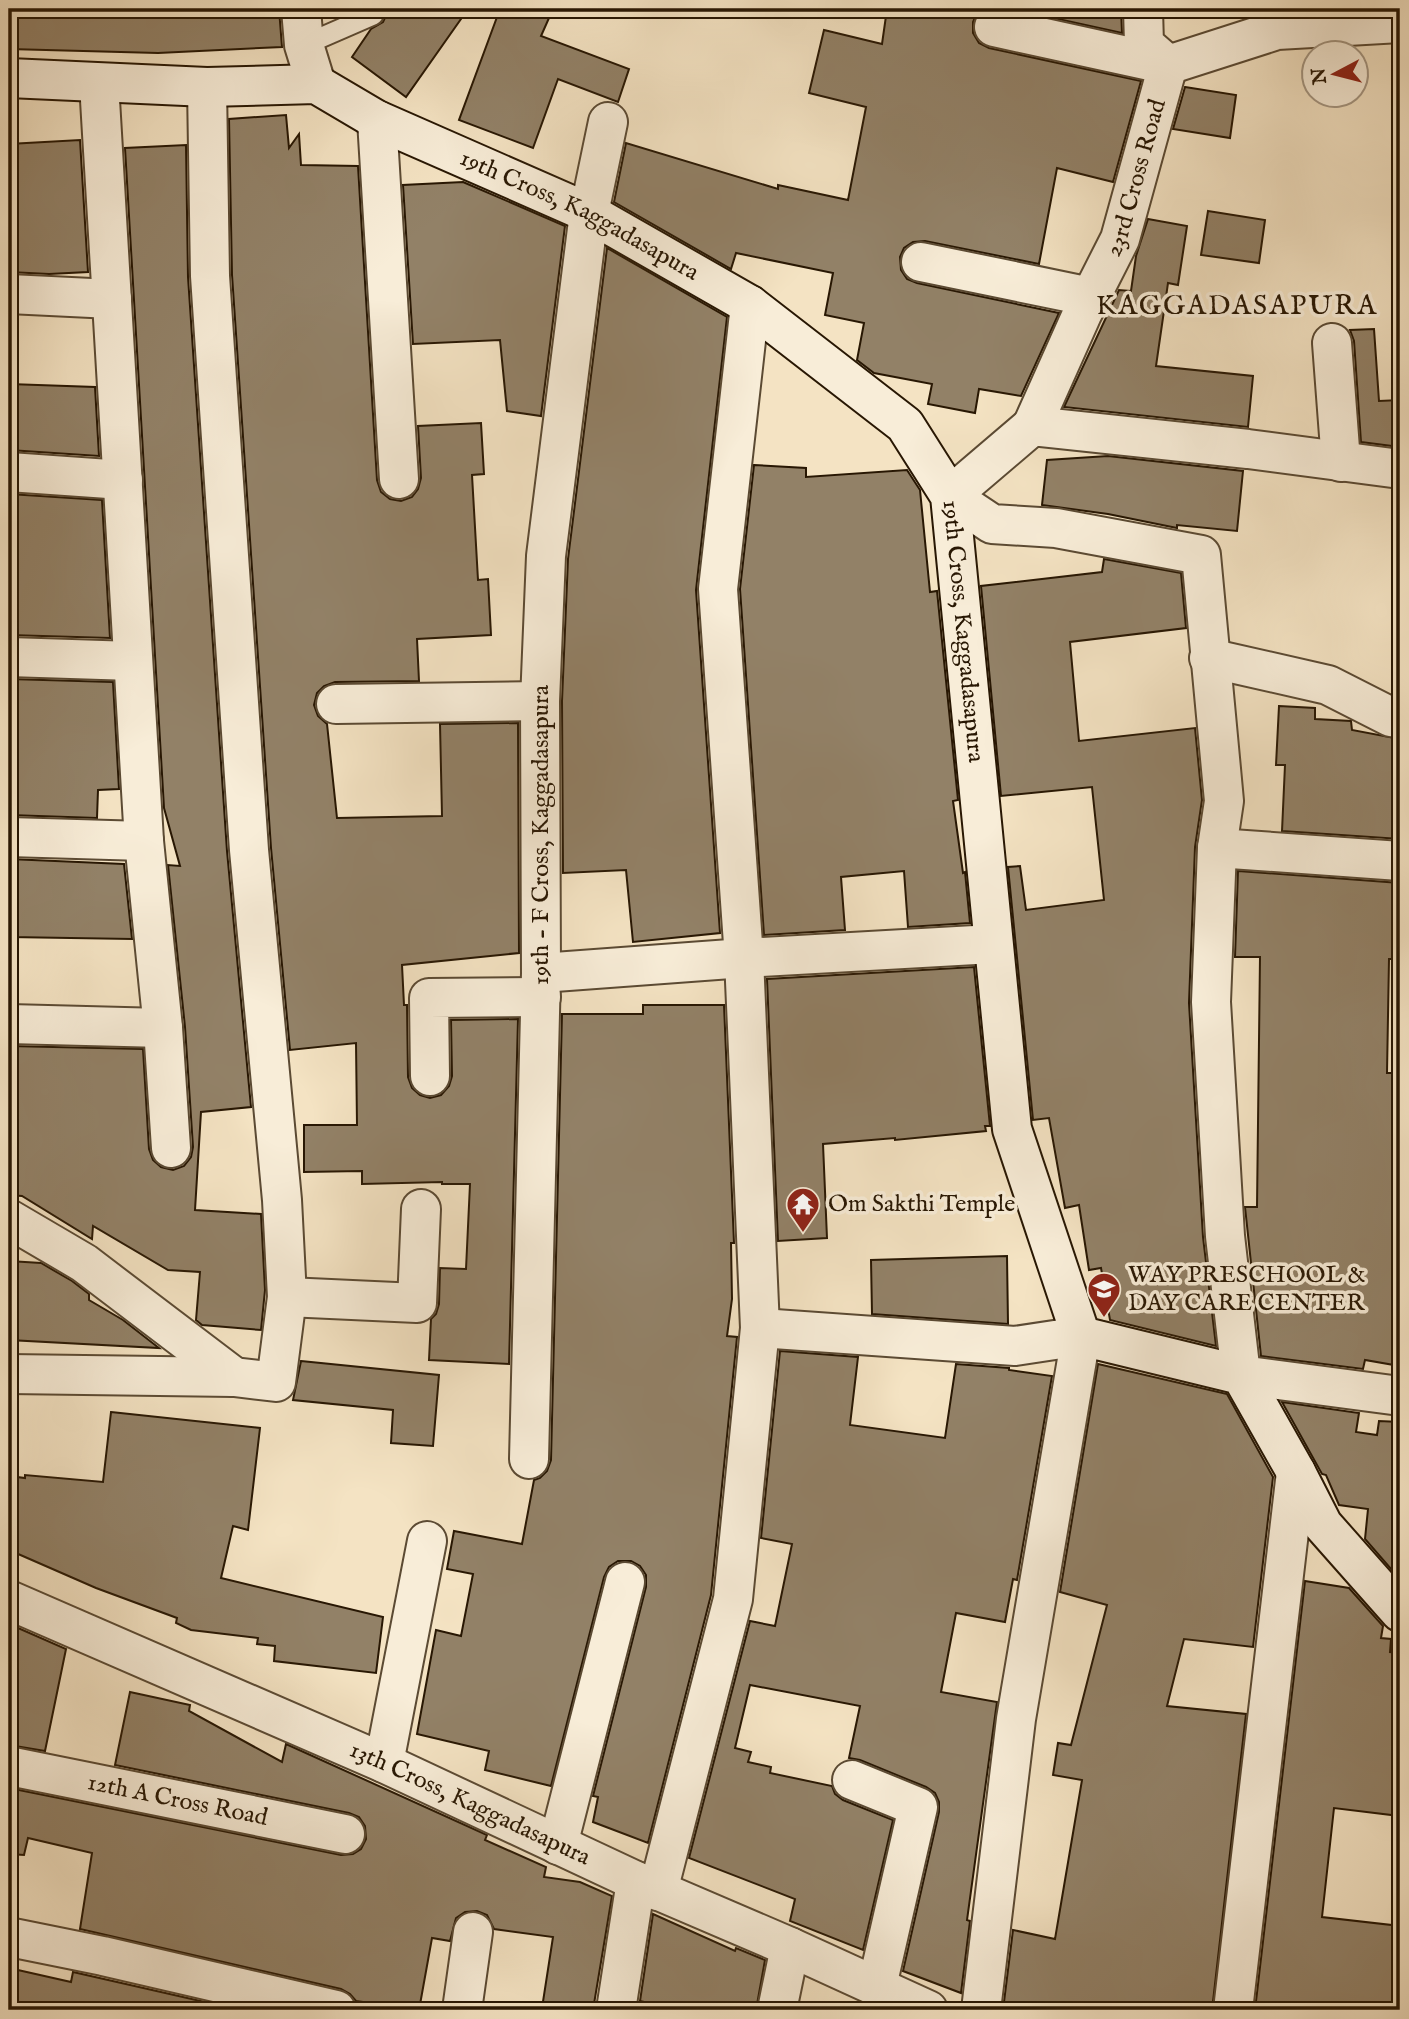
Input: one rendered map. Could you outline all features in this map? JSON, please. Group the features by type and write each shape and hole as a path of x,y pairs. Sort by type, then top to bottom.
{"street":[{"path":"1143,9 1143,44 1168,65"},
{"path":"994,27 1168,65 1276,19 1400,23"},
{"path":"9,78 207,87 316,84 302,27"},
{"name":"23rd Cross Road","path":"1032,426 1120,239 1168,65"},
{"path":"99,83 144,841 163,1028 171,1148"},
{"name":"19th Cross, Kaggadasapura","path":"316,84 377,120 589,213 750,304 905,425 950,496 1012,1129 1081,1336"},
{"path":"9,1374 234,1377 276,1381 287,1297 282,1200 249,850 209,276 207,87"},
{"path":"377,120 399,479"},
{"name":"19th - F Cross, Kaggadasapura","path":"529,1459 541,985 540,701 546,556 589,213 608,122"},
{"path":"921,262 1091,297"},
{"path":"9,294 111,299"},
{"path":"616,2010 647,1886 733,1599 760,1328 744,958 718,589 750,304"},
{"path":"1332,344 1341,462"},
{"path":"1400,469 1248,449 1032,426 950,496 992,524 1056,528 1201,555 1224,800 1217,848 1211,1002 1225,1236 1241,1375 1323,1525 1400,1612"},
{"path":"9,472 123,480"},
{"path":"9,657 133,661"},
{"path":"1209,658 1328,685 1391,717 1400,718"},
{"path":"336,704 540,701"},
{"path":"9,837 144,841"},
{"path":"1217,848 1400,861"},
{"path":"430,1076 429,998 744,958 993,944"},
{"path":"9,1024 163,1028"},
{"path":"287,1297 417,1303 421,1209"},
{"path":"9,1219 84,1263 234,1377"},
{"path":"760,1328 1015,1346 1081,1336 1241,1375 1400,1396"},
{"path":"981,2010 1016,1719 1081,1336"},
{"path":"1233,2010 1296,1472"},
{"path":"384,1763 427,1541"},
{"path":"558,1845 625,1582"},
{"name":"13th Cross, Kaggadasapura","path":"9,1600 384,1763 647,1886 928,2010"},
{"name":"12th A Cross Road","path":"9,1766 345,1834"},
{"path":"852,1780 918,1807 877,1986"},
{"path":"462,2010 473,1931"},
{"path":"9,1937 336,2010"},
{"path":"778,2010 790,1947"}],"lane":[{"path":"302,27 373,15 377,9"}],"building":[{"path":"9,9 279,9 282,47 158,53 9,49"},
{"path":"389,9 468,9 406,97 352,57 371,29 383,22"},
{"path":"500,9 553,9 541,36 629,69 618,102 558,79 533,148 459,120"},
{"path":"887,9 983,9 977,13 973,22 973,33 979,43 989,48 1141,81 1113,182 1057,168 1039,264 925,241 913,242 904,248 900,257 901,270 907,279 1059,313 1021,396 979,389 975,413 928,404 932,384 874,373 857,360 864,323 825,315 833,273 736,253 731,269 614,202 626,143 778,189 778,185 848,200 866,107 809,93 824,30 882,44"},
{"path":"1013,9 1121,9 1122,33"},
{"path":"1185,87 1236,95 1230,138 1173,129"},
{"path":"286,115 289,148 299,134 301,165 358,166 377,480 381,492 390,499 401,501 412,497 418,489 421,478 418,426 481,423 484,474 472,475 478,580 488,579 491,635 417,639 419,681 335,682 324,686 317,693 314,705 318,716 327,724 337,818 442,816 440,724 518,723 519,953 402,965 404,1005 407,1005 408,1077 412,1088 420,1095 430,1098 441,1095 449,1086 452,1076 451,1020 518,1019 509,1364 429,1360 431,1319 439,1304 440,1268 466,1269 470,1184 362,1184 362,1171 304,1172 304,1125 357,1125 356,1043 290,1050 271,848 232,275 229,119"},
{"path":"80,140 88,272 9,272 9,144"},
{"path":"186,145 188,277 227,851 251,1107 201,1112 195,1210 261,1214 265,1290 261,1330 202,1325 196,1320 200,1272 168,1270 93,1226 92,1239 22,1196 9,1195 9,1046 143,1049 149,1149 153,1160 161,1167 173,1170 184,1166 191,1157 193,1147 185,1027 168,865 180,866 164,808 125,148"},
{"path":"463,182 565,226 541,416 507,411 500,340 413,344 403,185"},
{"path":"1208,211 1265,220 1259,263 1201,255"},
{"path":"1148,219 1187,226 1178,285 1168,283 1156,366 1253,376 1248,427 1064,407 1119,290 1131,291 1136,256"},
{"path":"607,248 727,317 696,590 720,933 633,942 626,870 563,873 562,701 568,559"},
{"path":"1374,329 1379,401 1400,400 1400,447 1361,442 1354,341 1350,330"},
{"path":"9,384 95,387 99,456 9,450"},
{"path":"1108,456 1243,471 1237,531 1177,525 1177,528 1108,514 1042,505 1047,460"},
{"path":"754,465 806,468 806,477 907,470 920,490 930,592 937,591 958,800 953,801 970,923 908,927 904,871 841,877 845,930 764,935 740,589"},
{"path":"9,494 102,500 110,638 9,635"},
{"path":"1104,559 1181,573 1186,628 1070,642 1079,741 1195,728 1202,800 1195,847 1189,1003 1203,1237 1216,1346 1110,1320 1101,1268 1089,1270 1079,1205 1065,1208 1049,1118 1033,1120 1008,867 1020,866 1026,910 1104,900 1092,787 1001,796 981,586 1102,572"},
{"path":"9,679 113,682 119,789 98,790 97,818 9,815"},
{"path":"1279,706 1315,708 1315,719 1351,721 1352,730 1400,739 1400,839 1282,831 1285,765 1276,765"},
{"path":"9,859 124,864 132,939 9,937"},
{"path":"1238,871 1400,883 1400,959 1389,959 1387,1073 1400,1073 1400,1359 1395,1358 1394,1365 1365,1360 1363,1369 1261,1356 1245,1207 1257,1207 1260,957 1235,957"},
{"path":"974,967 990,1126 985,1126 986,1131 823,1144 827,1238 778,1241 767,979"},
{"path":"643,1005 724,1005 734,1243 731,1243 732,1299 727,1336 737,1337 711,1595 648,1843 593,1822 598,1797 593,1796 646,1587 646,1575 640,1566 631,1561 618,1561 609,1567 604,1577 551,1786 485,1770 489,1751 417,1734 436,1630 461,1636 473,1574 447,1569 454,1531 522,1544 534,1480 547,1471 551,1460 562,1014 643,1014"},
{"path":"1007,1256 1008,1324 872,1314 871,1260"},
{"path":"9,1261 41,1263 72,1281 89,1294 89,1300 123,1320 159,1348 9,1340"},
{"path":"780,1351 858,1357 850,1425 945,1438 956,1364 1009,1368 1052,1376 1017,1580 1013,1579 1005,1622 956,1613 941,1692 997,1702 967,1920 970,1921 961,1993 903,1971 939,1802 935,1793 926,1787 849,1758 860,1706 750,1685 735,1748 751,1752 748,1762 771,1767 770,1773 832,1786 835,1794 843,1800 893,1820 863,1950 790,1921 795,1899 689,1858 750,1621 775,1626 792,1544 761,1538"},
{"path":"301,1361 439,1375 433,1446 391,1443 393,1410 293,1400"},
{"path":"1098,1364 1227,1394 1273,1477 1253,1647 1184,1639 1167,1706 1246,1714 1212,2010 1003,2010 1013,1930 1055,1939 1082,1780 1053,1775 1058,1743 1071,1745 1107,1605 1060,1592"},
{"path":"1282,1402 1359,1413 1356,1432 1377,1435 1379,1421 1400,1422 1400,1570 1391,1569 1365,1539 1368,1509 1339,1505 1326,1475 1322,1474"},
{"path":"111,1412 260,1428 248,1530 233,1526 221,1578 383,1617 376,1673 274,1661 275,1646 257,1644 258,1638 191,1630 176,1623 177,1618 96,1588 9,1550 9,1476 103,1482"},
{"path":"1305,1581 1349,1588 1383,1626 1381,1638 1391,1639 1390,1652 1400,1653 1400,1816 1334,1808 1322,1917 1400,1926 1391,2010 1255,2010"},
{"path":"9,1624 66,1649 45,1751 9,1745"},
{"path":"130,1692 190,1705 189,1711 282,1762 286,1744 487,1835 485,1840 546,1867 544,1877 580,1882 612,1896 593,2010 542,2008 553,1937 494,1929 487,1915 477,1911 465,1912 456,1918 450,1941 432,1938 419,2010 356,2001 341,1989 80,1929 92,1853 28,1838 24,1855 9,1854 9,1788 341,1855 353,1854 361,1849 366,1839 365,1826 359,1817 349,1813 115,1765"},
{"path":"653,1914 735,1951 736,1948 765,1960 756,2010 679,2010 640,2001"},
{"path":"9,1968 71,1982 73,1972 240,2010 9,2010"}],"place":[{"name":"Om Sakthi Temple","path":"803,1234"},
{"name":"WAY PRESCHOOL & DAY CARE CENTER","path":"1104,1319"}],"district":[{"name":"KAGGADASAPURA","path":"1237,306"}]}
